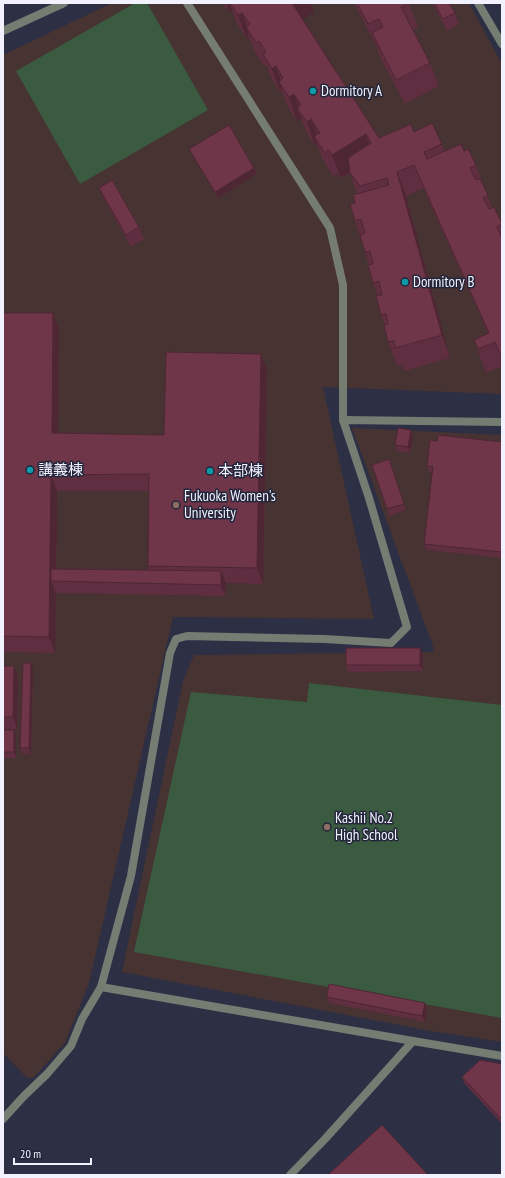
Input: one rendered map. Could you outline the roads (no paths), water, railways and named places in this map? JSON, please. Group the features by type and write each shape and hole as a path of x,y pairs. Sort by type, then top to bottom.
{"street":[{"path":"3,31 64,3"},
{"path":"3,1119 47,1074 71,1046 82,1019 101,987 131,876 170,653 176,639 187,636 325,638 391,643 407,627 369,498 343,420 343,285 330,228 187,3"},
{"path":"478,3 502,44"},
{"path":"343,420 502,422"},
{"path":"101,987 413,1042 502,1056"},
{"path":"290,1175 325,1139 413,1042"}],"place":[{"name":"Dormitory A","path":"313,91"},
{"name":"Dormitory B","path":"405,282"},
{"name":"講義棟","path":"30,470"},
{"name":"本部棟","path":"210,471"},
{"name":"Fukuoka Women's University","path":"176,505"},
{"name":"Kashii No.2 High School","path":"327,827"}]}
